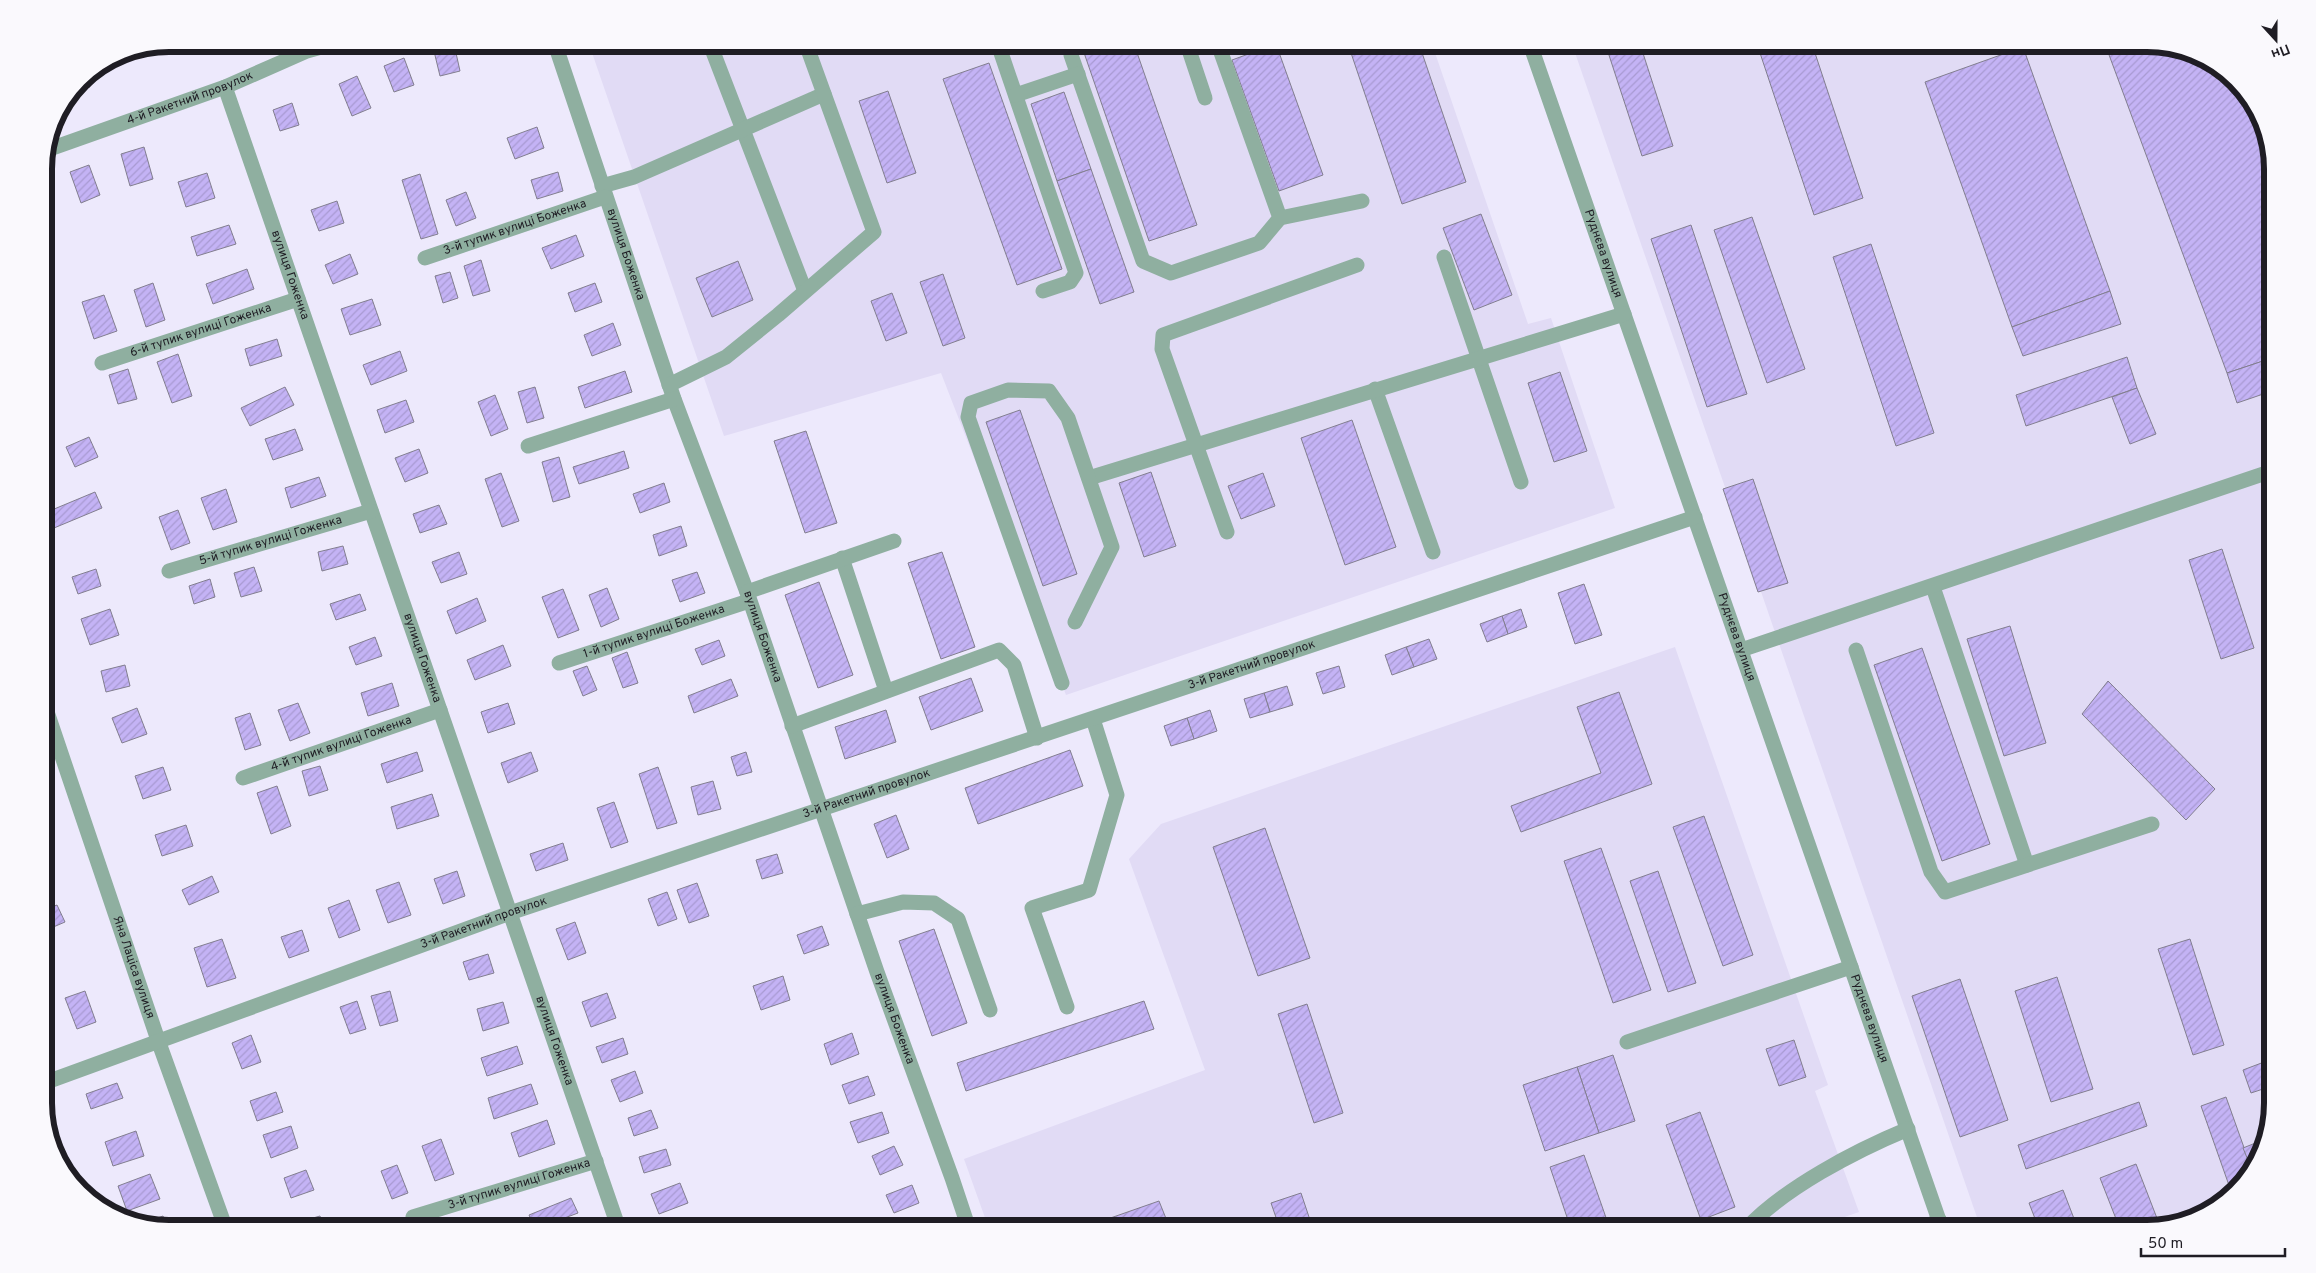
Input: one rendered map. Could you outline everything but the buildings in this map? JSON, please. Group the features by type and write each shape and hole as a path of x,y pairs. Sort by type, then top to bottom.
{"street":[{"name":"4-й Ракетний провулок","path":"55,147 225,87 296,52"},
{"name":"вулиця Боженка","path":"558,52 603,192 672,392 748,597 857,914 966,1220"},
{"path":"713,52 805,292"},
{"path":"528,446 672,392 726,357 874,232 809,52"},
{"path":"1001,52 1076,273 1070,282 1043,292"},
{"path":"1190,52 1205,98"},
{"path":"1221,52 1280,218"},
{"name":"Руднєва вулиця","path":"1533,52 1939,1220"},
{"path":"1071,55 1144,261 1171,273 1259,242 1280,218 1362,201"},
{"path":"1016,95 1078,74"},
{"name":"вулиця Гоженка","path":"225,87 617,1220"},
{"name":"3-й тупик вулиці Боженка","path":"425,258 603,192 634,176 824,94"},
{"path":"1444,257 1521,482"},
{"path":"1227,532 1162,349 1163,335 1356,265"},
{"name":"6-й тупик вулиці Гоженка","path":"102,363 298,298"},
{"path":"1088,478 1478,357 1624,314"},
{"path":"1375,389 1433,552"},
{"path":"1062,683 968,418 971,403 1008,390 1048,392 1068,418 1112,547 1075,622"},
{"path":"1741,650 1933,587 2263,474"},
{"name":"5-й тупик вулиці Гоженка","path":"170,571 371,511"},
{"name":"3-й Ракетний провулок","path":"53,1080 159,1043 510,914 1695,517"},
{"name":"1-й тупик вулиці Боженка","path":"559,663 748,597 842,558 894,541"},
{"path":"842,558 886,691"},
{"path":"1933,587 2027,865"},
{"path":"792,726 999,650 1014,665 1037,738"},
{"path":"1856,650 1931,872 1945,892 2152,824"},
{"name":"4-й тупик вулиці Гоженка","path":"243,778 440,710"},
{"path":"1067,1007 1032,908 1088,890 1117,795 1093,719"},
{"name":"Яна Лаціса вулиця","path":"53,730 159,1043 223,1220"},
{"path":"857,914 904,902 934,903 958,919 990,1010"},
{"path":"1627,1042 1851,967"},
{"path":"1754,1220 1763,1211 1847,1157 1908,1129"},
{"name":"3-й тупик вулиці Гоженка","path":"413,1217 596,1161"}],"shaded area":[{"path":"592,52 1435,52 1528,324 1551,318 1615,508 1066,695 941,373 724,436"},
{"path":"1575,52 2162,53 2198,65 2224,81 2244,104 2257,132 2263,162 2263,1119 2251,1155 2239,1175 2218,1196 2205,1205 2177,1217 2162,1220 1978,1220"},
{"path":"1675,647 1828,1085 1815,1091 1859,1212 1836,1220 986,1220 964,1159 1205,1070 1129,859 1161,824"}]}
